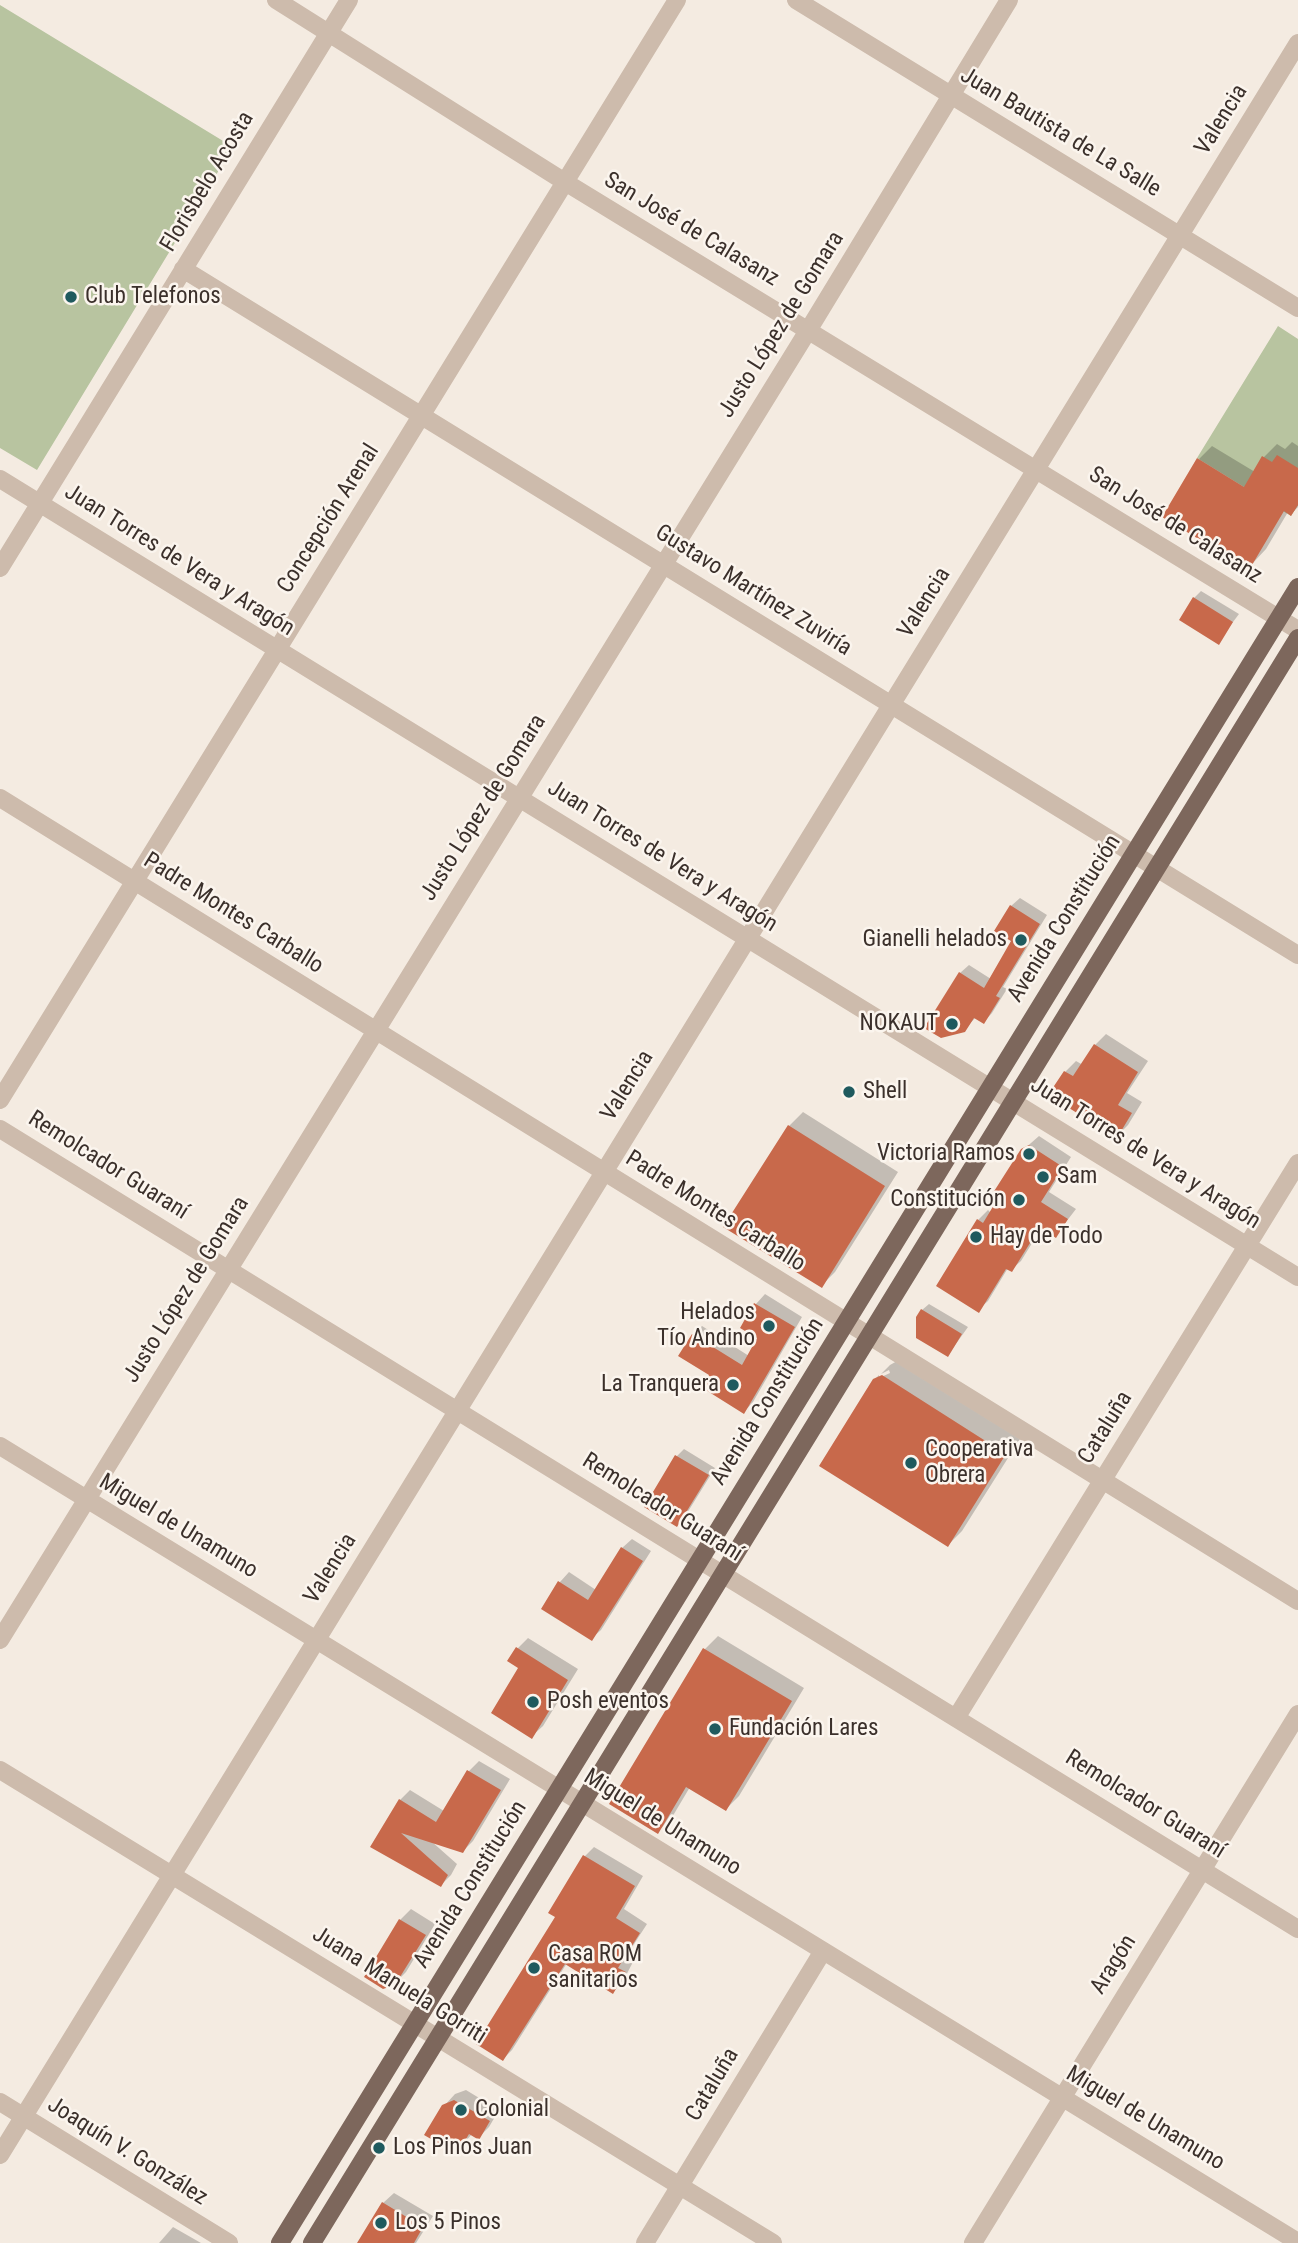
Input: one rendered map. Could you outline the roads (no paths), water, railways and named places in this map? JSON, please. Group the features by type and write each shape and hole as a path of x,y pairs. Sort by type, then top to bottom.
{"main road":[{"name":"Avenida Constitución","path":"280,2243 1298,587"},
{"path":"312,2243 1298,638"}],"street":[{"name":"San José de Calasanz","path":"276,0 565,182 1298,631"},
{"name":"Florisbelo Acosta","path":"0,568 349,0"},
{"name":"Concepción Arenal","path":"0,1100 677,0"},
{"name":"Juan Bautista de La Salle","path":"796,0 1298,308"},
{"name":"Justo López de Gomara","path":"0,1640 1009,0"},
{"name":"Valencia","path":"0,2155 1298,43"},
{"name":"Gustavo Martínez Zuviría","path":"184,269 1298,955"},
{"name":"Juan Torres de Vera y Aragón","path":"0,480 1298,1277"},
{"name":"Padre Montes Carballo","path":"0,798 1298,1601"},
{"name":"Remolcador Guaraní","path":"0,1129 1298,1929"},
{"name":"Cataluña","path":"956,1718 1298,1163"},
{"name":"Miguel de Unamuno","path":"0,1446 1295,2239"},
{"name":"Aragón","path":"974,2243 1298,1714"},
{"name":"Juana Manuela Gorriti","path":"0,1770 773,2243"},
{"name":"Cataluña","path":"645,2243 823,1951"},
{"name":"Joaquín V. González","path":"0,2102 229,2243"}],"place":[{"name":"Club Telefonos","path":"71,297"},
{"name":"Gianelli helados","path":"1021,940"},
{"name":"NOKAUT","path":"952,1024"},
{"name":"Shell","path":"849,1092"},
{"name":"Victoria Ramos","path":"1029,1154"},
{"name":"Sam","path":"1043,1177"},
{"name":"Constitución","path":"1019,1200"},
{"name":"Hay de Todo","path":"976,1237"},
{"name":"Helados Tío Andino","path":"769,1326"},
{"name":"La Tranquera","path":"733,1385"},
{"name":"Cooperativa Obrera","path":"911,1463"},
{"name":"Posh eventos","path":"533,1702"},
{"name":"Fundación Lares","path":"715,1729"},
{"name":"Casa ROM sanitarios","path":"534,1968"},
{"name":"Colonial","path":"461,2110"},
{"name":"Los Pinos Juan","path":"379,2148"},
{"name":"Los 5 Pinos","path":"381,2223"}]}
